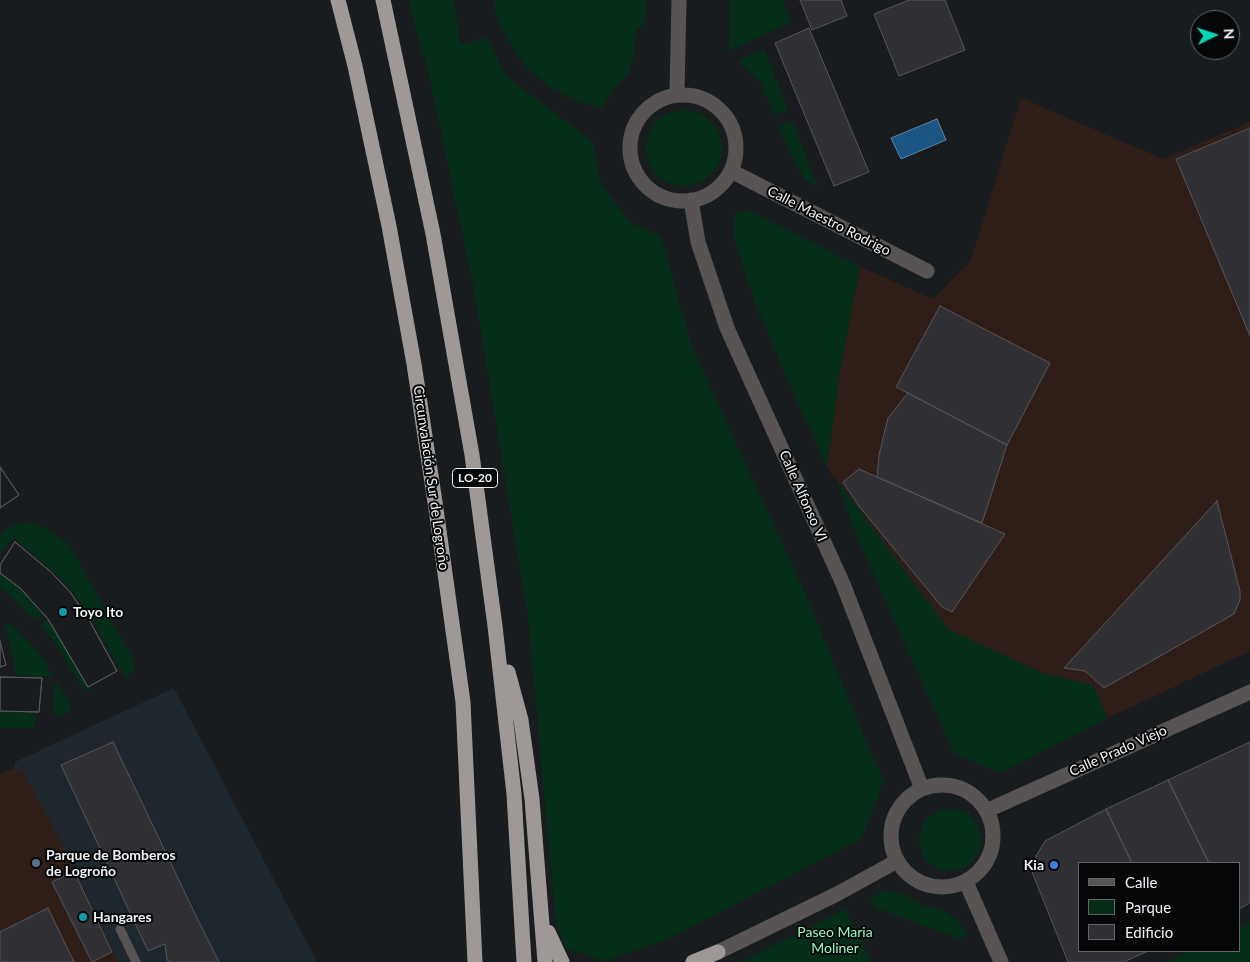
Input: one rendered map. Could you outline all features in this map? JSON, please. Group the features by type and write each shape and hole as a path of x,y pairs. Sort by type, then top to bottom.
{"highway":[{"name":"Circunvalación Sur de Logroño","path":"338,0 355,66 389,226 414,364 435,502 463,702 474,958"},
{"name":"LO-20","path":"383,0 434,234 472,455 495,626 514,794 524,962"},
{"path":"495,626 521,720 532,799 545,962"},
{"path":"543,921 562,962"},
{"path":"693,962 718,952"},
{"path":"700,962 718,952"}],"street":[{"path":"677,94 679,0"},
{"path":"677,94 694,95 708,100 721,110 731,124 736,139 736,155 731,171 715,190 691,200 674,200 658,195 635,171 631,154 631,138 637,122 647,108 661,99 677,94"},
{"name":"Calle Maestro Rodrigo","path":"731,171 927,271"},
{"name":"Calle Alfonso VI","path":"691,200 698,242 727,328 843,584 922,789"},
{"name":"Calle Prado Viejo","path":"986,811 1250,692"},
{"path":"944,786 965,791 977,799 986,811 992,826 992,842 988,858 979,872 966,882 951,887 935,887 920,883 907,874 897,861 891,845 891,828 897,811 908,798 922,789 944,786"},
{"path":"718,952 838,894 897,861"},
{"path":"966,882 1001,962"}],"lane":[{"path":"120,929 136,962"}],"shaded area":[{"path":"1021,98 1163,159 1250,122 1250,651 1108,718 1093,685 1045,674 949,630 827,467 840,371 860,267 933,299 971,260"},
{"path":"174,688 317,962 118,962 68,856 24,774 14,768 15,762"},
{"name":"Parque de Bomberos de Logroño","path":"14,768 24,774 68,856 118,962 0,962 0,774"}],"green space":[{"path":"408,0 454,0 460,45 487,37 506,76 593,142 600,183 630,222 661,237 692,347 803,589 884,780 862,838 670,938 606,961 566,949 556,922 528,616 474,289 429,74"},
{"path":"493,0 647,0 644,25 636,30 634,55 629,73 614,88 601,109 572,99 547,85 525,66 501,28"},
{"path":"729,0 782,0 791,22 729,51"},
{"path":"764,49 788,110 775,115 760,81 738,61"},
{"path":"684,110 698,113 711,121 719,134 722,148 719,162 711,175 698,183 684,186 670,183 657,175 649,162 646,148 649,134 657,121 670,113"},
{"path":"792,121 818,187 804,178 781,134 780,126"},
{"path":"748,210 860,267 840,371 827,467 754,300 734,237 734,215"},
{"path":"837,480 949,630 1045,674 1093,685 1108,718 1000,773 954,753 854,530"},
{"path":"25,523 39,525 68,543 132,657 135,668 126,679 91,618 66,583 13,537 0,555 0,535 12,525"},
{"path":"0,573 21,589 43,614 35,620 0,586"},
{"path":"48,619 89,690 86,691 80,684 56,643 41,625"},
{"path":"6,624 11,624 34,647 53,677 16,675"},
{"path":"55,680 70,704 69,711 62,717 53,714"},
{"path":"20,712 36,714 34,728 0,728 0,713"},
{"path":"944,809 956,809 972,818 979,828 981,840 979,852 972,862 956,871 944,871 933,866 924,857 919,846 919,834 924,823 933,814"},
{"path":"884,891 903,894 923,905 944,911 958,920 968,935 959,939 874,907 870,898"},
{"name":"Paseo Maria Moliner","path":"845,909 871,960 866,962 742,962"},
{"path":"1250,923 1250,962 1167,962 1189,952 1240,952 1240,928"}],"water":[{"path":"937,119 946,140 901,159 891,138"}],"building":[{"path":"800,0 841,0 847,16 812,30"},
{"path":"909,0 945,0 965,50 899,76 874,14"},
{"path":"809,28 869,172 834,186 775,43"},
{"path":"1250,128 1250,336 1176,159"},
{"path":"940,306 1050,363 1007,445 896,387"},
{"path":"908,393 1007,445 982,523 877,477 879,455 888,418"},
{"path":"0,467 19,495 0,508"},
{"path":"0,467 19,495 0,508"},
{"path":"859,469 1005,534 952,612 941,606 859,506 843,482"},
{"path":"1217,501 1240,591 1240,600 1234,614 1104,688 1085,671 1064,668"},
{"name":"Toyo Ito","path":"15,542 51,572 70,592 88,618 117,671 88,687 48,619 21,589 0,573 0,565"},
{"name":"Toyo Ito","path":"15,542 51,572 70,592 88,618 117,671 88,687 48,619 21,589 0,573 0,565"},
{"path":"0,641 6,665 0,667"},
{"path":"0,641 6,665 0,667"},
{"path":"0,677 42,678 39,712 0,711"},
{"path":"0,677 42,678 39,712 0,711"},
{"path":"113,742 219,962 171,962 167,960 165,944 148,951 61,765"},
{"path":"1250,742 1250,903 1240,908 1240,862 1209,862 1168,780"},
{"path":"1168,780 1209,862 1132,862 1106,809"},
{"path":"1106,809 1132,862 1078,862 1078,952 1146,952 1124,962 1068,962 1032,872 1036,856 1045,841"},
{"name":"Hangares","path":"74,871 112,952 92,962 52,882"},
{"path":"48,908 74,962 0,962 0,932"}],"place":[{"name":"Toyo Ito","path":"63,612"},
{"name":"Parque de Bomberos de Logroño","path":"36,863"},
{"name":"Kia","path":"1054,865"},
{"name":"Hangares","path":"83,917"}]}
